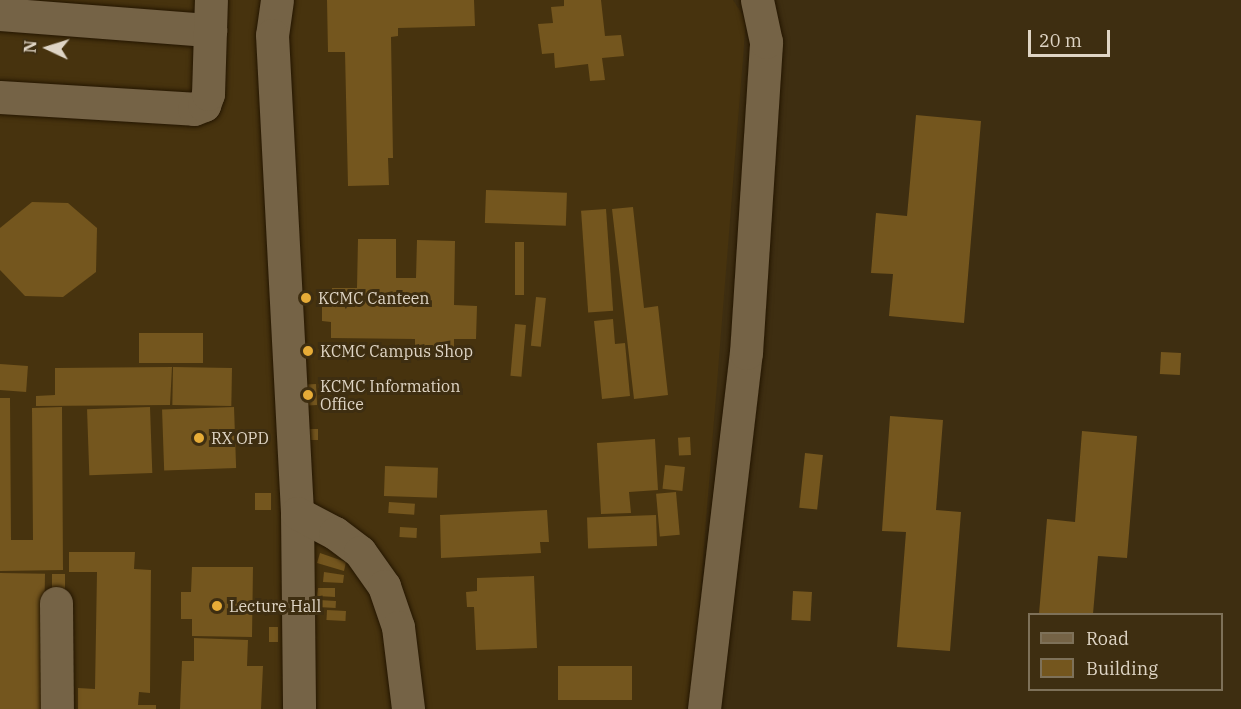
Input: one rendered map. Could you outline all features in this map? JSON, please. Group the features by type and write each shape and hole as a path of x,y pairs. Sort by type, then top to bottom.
{"lane":[{"path":"277,0 272,35 297,513 299,709"},
{"path":"704,709 746,353 766,42 756,0"},
{"path":"0,14 210,15 208,94 204,105 194,109 0,97"},
{"path":"297,513 335,534 360,552 384,586 398,627 408,709"},
{"path":"56,603 57,709"}],"shaded area":[{"path":"0,0 733,0 746,20 691,709 0,709"}],"building":[{"path":"327,0 474,0 475,26 398,28 398,36 391,37 393,158 388,158 389,185 348,186 345,52 328,52"},
{"path":"564,0 601,0 605,36 621,35 624,56 602,58 605,80 590,81 588,64 555,68 554,53 542,54 538,24 553,23 551,7 564,6"},
{"path":"916,115 981,121 964,323 889,316 893,274 871,273 876,213 907,216"},
{"path":"486,190 567,193 566,226 485,223"},
{"path":"32,202 68,203 97,228 96,272 63,297 25,296 0,270 0,228"},
{"path":"633,207 644,308 658,306 668,395 634,399 612,209"},
{"path":"606,209 613,311 588,312 581,211"},
{"path":"358,239 396,239 396,278 416,278 417,240 455,241 454,305 477,306 476,339 454,339 454,356 415,355 415,339 331,338 331,322 322,321 322,305 331,305 332,288 357,288"},
{"path":"515,242 524,242 524,295 515,295"},
{"path":"536,297 546,298 541,347 531,346"},
{"path":"613,319 615,344 625,343 630,396 602,399 594,321"},
{"path":"515,324 526,325 521,377 510,376"},
{"path":"139,333 203,333 203,363 139,363"},
{"path":"1161,352 1181,353 1180,375 1160,374"},
{"path":"0,364 28,366 26,392 0,390"},
{"path":"172,367 170,405 36,406 36,396 55,395 55,368"},
{"path":"173,367 232,368 231,406 172,405"},
{"name":"KCMC Information Office","path":"316,384 317,405 299,406 298,385"},
{"path":"0,398 10,398 11,540 33,540 32,408 62,407 63,570 0,571"},
{"path":"150,407 152,473 89,475 87,409"},
{"name":"RX OPD","path":"234,407 236,468 164,470 162,410"},
{"path":"890,416 943,420 936,510 961,512 950,651 897,647 906,532 882,531"},
{"path":"305,429 318,429 318,440 305,440"},
{"path":"1082,431 1137,436 1127,558 1098,556 1093,613 1039,613 1047,519 1075,522"},
{"path":"690,437 691,455 679,456 678,438"},
{"path":"655,439 658,490 629,492 631,513 601,514 597,443"},
{"path":"805,453 823,455 817,510 799,508"},
{"path":"665,465 685,467 682,491 662,489"},
{"path":"385,466 438,468 437,498 384,496"},
{"path":"676,492 680,535 660,537 656,494"},
{"path":"255,493 271,493 271,510 255,510"},
{"path":"389,502 415,504 414,515 388,513"},
{"path":"547,510 549,542 540,542 541,553 441,558 440,515"},
{"path":"656,515 657,546 588,548 587,517"},
{"path":"400,527 417,528 416,538 399,537"},
{"path":"69,552 135,552 134,569 151,570 150,693 139,692 138,705 156,705 156,709 78,709 78,688 95,689 97,572 69,572"},
{"path":"320,553 346,562 344,571 317,563"},
{"name":"Lecture Hall","path":"192,567 253,567 252,637 192,636 192,619 181,619 181,592 191,592"},
{"path":"324,572 344,575 343,583 323,582"},
{"path":"0,573 45,574 43,709 0,709"},
{"path":"52,574 65,574 65,595 52,595"},
{"path":"534,576 537,648 476,650 474,607 467,607 466,592 477,591 477,578"},
{"path":"318,588 335,588 335,597 317,596"},
{"path":"793,591 812,592 810,621 791,620"},
{"path":"319,600 336,601 336,608 319,607"},
{"path":"327,610 346,611 345,621 326,620"},
{"path":"269,627 278,627 278,642 269,642"},
{"path":"194,638 248,640 247,666 263,666 261,709 180,709 182,661 194,661"},
{"path":"558,666 632,666 632,700 558,700"}],"place":[{"name":"KCMC Canteen","path":"306,298"},
{"name":"KCMC Campus Shop","path":"308,351"},
{"name":"KCMC Information Office","path":"308,395"},
{"name":"RX OPD","path":"199,438"},
{"name":"Lecture Hall","path":"217,606"}]}
